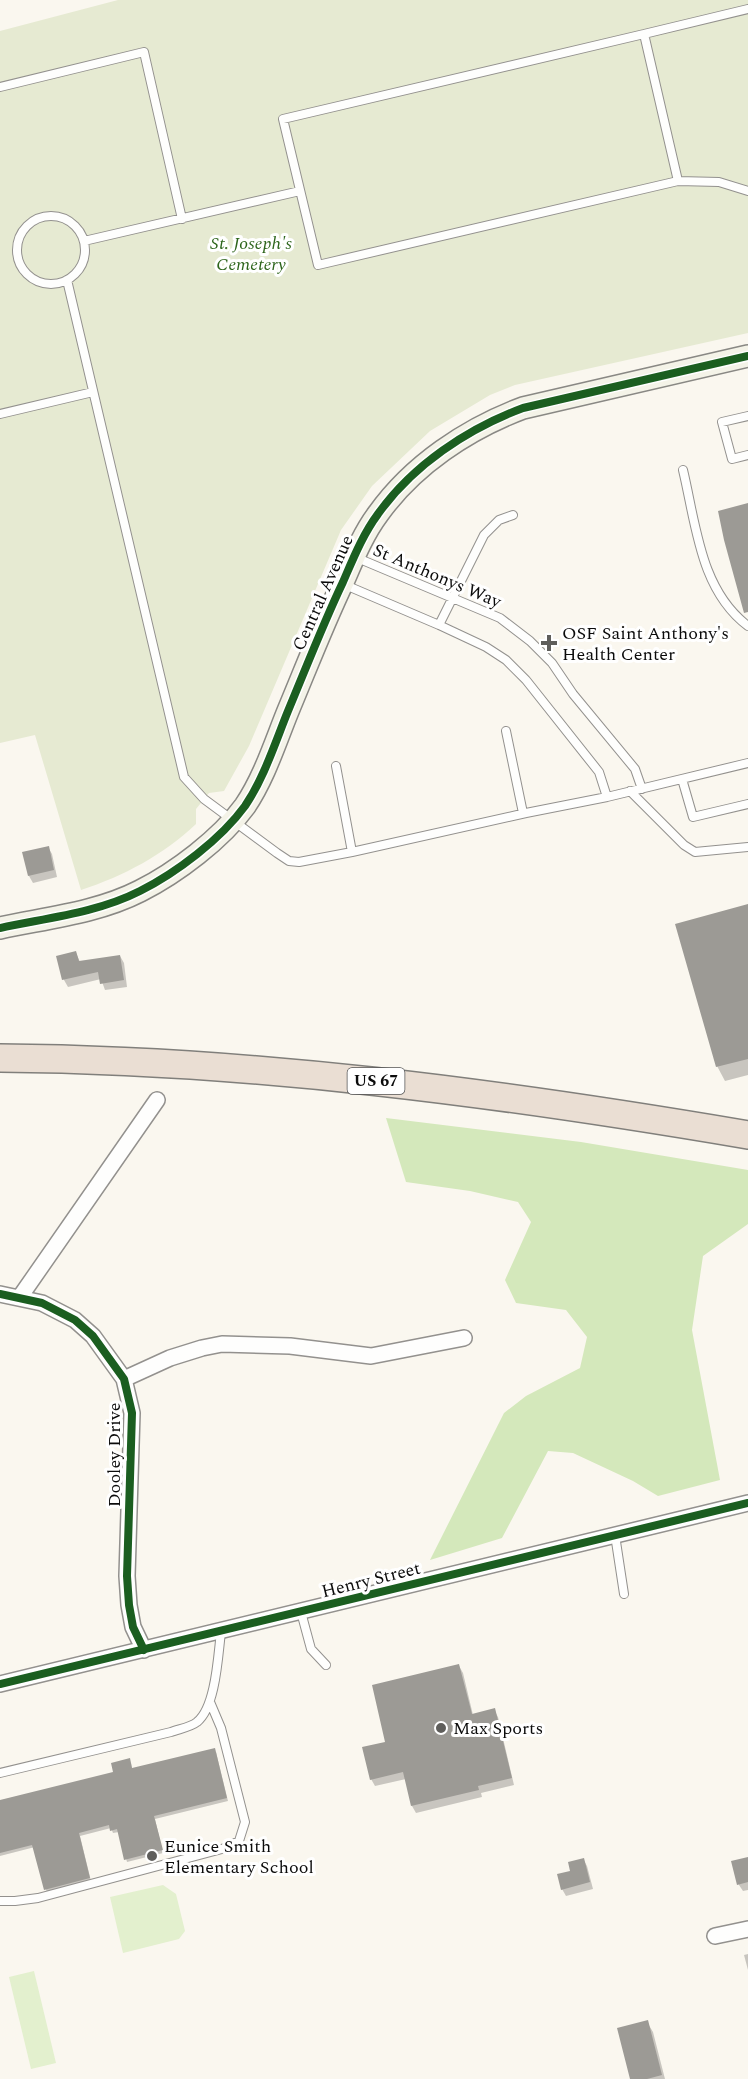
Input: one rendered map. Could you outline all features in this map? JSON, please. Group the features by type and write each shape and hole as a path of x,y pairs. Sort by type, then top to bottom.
{"highway":[{"name":"US 67","path":"0,1058 106,1060 304,1073 495,1095 748,1135"}],"street":[{"name":"Central Avenue","path":"0,928 102,906 141,891 202,849 232,820 244,806 261,776 354,557 379,513 400,488 438,454 466,434 523,408 748,356"},
{"path":"20,1297 158,1100"},
{"name":"Dooley Drive","path":"0,1294 42,1303 75,1320 93,1336 124,1380 132,1413 127,1576 129,1605 134,1627 144,1650"},
{"name":"Dooley Drive","path":"124,1380 170,1358 222,1344 290,1346 371,1356 464,1338"},
{"name":"Henry Street","path":"0,1684 748,1503"},
{"path":"715,1936 748,1929"}],"lane":[{"path":"748,9 284,118 318,265 678,181 719,182 748,191"},
{"path":"644,34 678,181"},
{"path":"0,87 144,52 182,219"},
{"path":"84,241 300,191"},
{"path":"50,215 72,222 84,241 85,252 76,273 57,284 45,284 34,280 19,264 16,253 17,241 29,222 50,215"},
{"path":"67,280 184,777 204,799 289,861 299,862 352,852 523,813 630,792 748,763"},
{"path":"0,414 93,392"},
{"path":"748,416 722,422 732,459 748,455"},
{"path":"683,470 703,559 716,590 740,620 748,626"},
{"path":"439,624 484,535 499,520 513,515"},
{"name":"St Anthonys Way","path":"354,557 500,618 530,641 552,663 573,694 635,769 642,789"},
{"path":"342,584 439,624 486,646 506,660 526,680 599,772 607,797"},
{"path":"506,731 523,813"},
{"path":"336,766 352,852"},
{"path":"682,779 693,817 748,804"},
{"path":"630,792 684,845 695,852 748,847"},
{"path":"615,1535 624,1594"},
{"path":"302,1612 311,1649 326,1665"},
{"path":"0,1773 171,1732 198,1722 210,1702 215,1683 221,1632"},
{"path":"0,1901 38,1898 222,1849 239,1841 245,1822 221,1728 210,1702"}],"green space":[{"name":"St. Joseph's Cemetery","path":"118,0 748,0 748,333 515,385 490,395 430,431 372,486 341,530 249,746 224,791 209,793 196,809 196,824 156,855 128,871 81,890 35,735 0,743 0,31"},
{"path":"386,1118 581,1142 748,1170 748,1224 703,1256 692,1330 720,1480 658,1496 633,1481 573,1453 548,1451 502,1538 430,1560 504,1413 526,1396 580,1368 587,1337 566,1310 516,1303 505,1280 531,1222 518,1202 470,1191 406,1182"},
{"path":"163,1885 176,1894 185,1931 179,1939 123,1953 110,1897"},
{"path":"34,1971 56,2063 31,2069 9,1977"}],"building":[{"path":"748,503 748,612 744,613 718,511"},
{"path":"49,846 54,870 28,876 22,852"},
{"path":"748,904 748,1059 716,1067 675,924"},
{"path":"76,951 79,961 120,955 124,980 100,984 98,972 62,980 56,956"},
{"name":"Max Sports","path":"459,1664 472,1714 495,1708 512,1778 478,1786 479,1790 411,1806 403,1772 370,1780 362,1747 385,1742 372,1685"},
{"path":"215,1748 227,1798 154,1816 163,1850 124,1860 117,1829 110,1831 109,1825 79,1833 90,1878 44,1890 32,1845 0,1853 0,1800 113,1772 111,1763 130,1758 132,1768"},
{"path":"748,1857 748,1882 737,1885 731,1861"},
{"path":"584,1858 590,1882 561,1890 557,1874 570,1871 568,1862"},
{"path":"648,2020 662,2075 647,2079 630,2079 617,2028"}],"cycle path":[{"path":"0,928 89,910 124,898 168,875 224,831 245,806 264,772 322,630 368,530 392,496 424,464 462,438 523,408 748,356"},
{"path":"0,1294 42,1303 75,1320 93,1336 124,1379 132,1413 127,1576 129,1605 133,1627 144,1650"},
{"path":"0,1684 748,1503"}],"place":[{"name":"OSF Saint Anthony's Health Center","path":"549,643"},
{"name":"Max Sports","path":"441,1728"},
{"name":"Eunice Smith Elementary School","path":"152,1856"}]}
